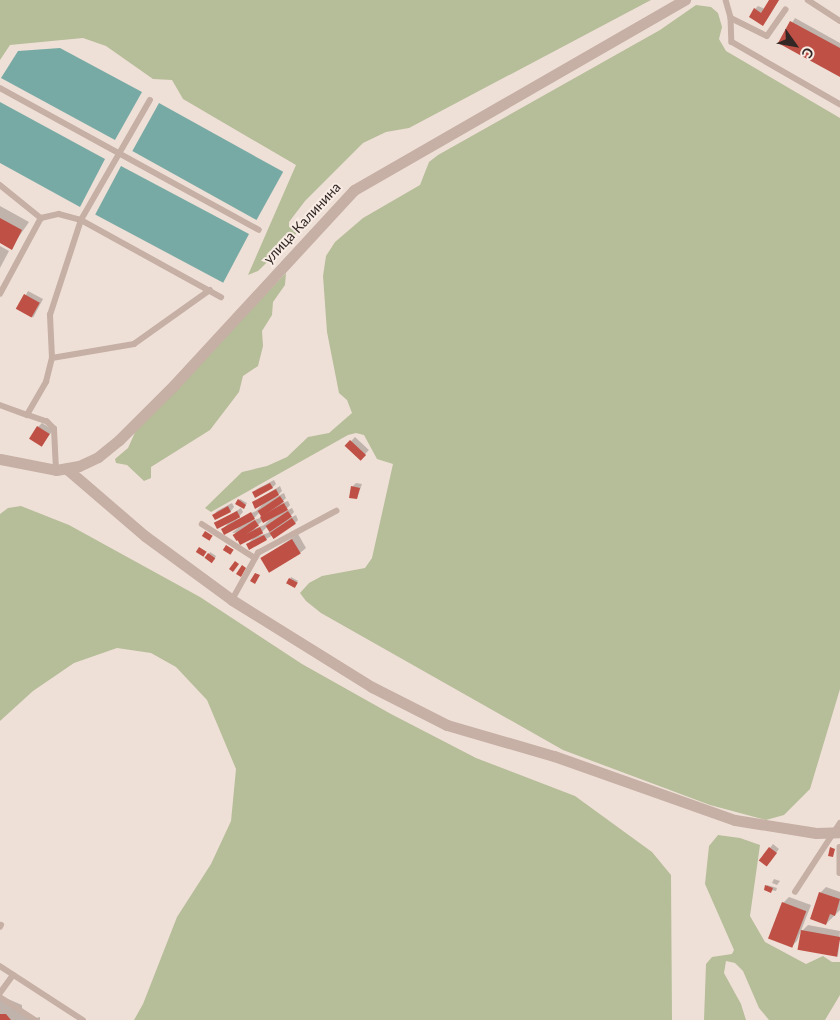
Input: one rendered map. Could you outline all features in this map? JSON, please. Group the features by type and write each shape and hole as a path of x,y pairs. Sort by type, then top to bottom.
{"street":[{"name":"улица Калинина","path":"62,470 90,461 119,440 354,190 685,0"},
{"path":"0,459 62,470 145,536 232,600 372,687 447,725 554,756 735,820 776,828 838,829"}],"lane":[{"path":"726,0 731,18 732,42 840,104"},
{"path":"808,0 840,21"},
{"path":"731,18 767,36 785,10"},
{"path":"0,88 259,230"},
{"path":"27,415 46,382 52,358 50,315 81,220 150,100"},
{"path":"0,185 41,218"},
{"path":"0,294 41,218 59,214 81,220 221,296"},
{"path":"52,358 134,344 210,290"},
{"path":"0,405 27,415 54,429 62,470"},
{"path":"232,600 258,553 336,511"},
{"path":"202,524 254,558"},
{"path":"796,892 838,829"},
{"path":"840,847 840,873"},
{"path":"0,966 83,1020"},
{"path":"0,993 12,974"},
{"path":"0,997 35,1020"}],"green space":[{"path":"0,0 651,0 409,128 386,132 363,143 305,201 289,222 289,227 297,227 297,233 258,271 248,275 296,165 183,99 172,80 153,79 106,46 83,38 10,45 0,60"},
{"path":"696,5 711,7 718,13 722,27 719,39 726,51 840,118 840,689 810,789 784,815 766,820 710,805 563,750 321,613 306,601 300,593 309,583 322,576 365,568 372,558 393,464 377,459 364,435 356,433 348,435 211,512 205,508 242,472 267,466 287,457 308,437 329,433 352,413 347,400 339,393 327,332 323,276 326,256 335,242 363,218 420,185 429,162 438,155 660,30"},
{"path":"286,273 285,285 273,302 272,315 262,331 263,346 258,366 243,376 239,392 210,430 151,467 151,478 144,481 127,465 116,463 115,459 128,448 137,428"},
{"path":"21,506 69,525 200,597 302,664 391,714 476,758 575,796 652,852 671,875 672,1020 134,1020 143,1004 177,917 211,864 231,821 236,769 207,700 176,667 151,653 117,648 74,663 33,691 0,721 0,514 8,508"},
{"path":"718,835 740,838 760,845 750,916 765,942 806,964 823,956 832,962 840,962 840,995 825,1020 769,1020 759,1008 743,971 735,963 726,961 724,973 741,1004 746,1020 704,1020 706,964 712,957 732,954 734,950 705,884 709,846"}],"water":[{"path":"60,48 142,92 115,140 1,78 18,51"},
{"path":"0,102 105,159 80,207 0,163"},
{"path":"159,103 283,172 257,220 132,151"},
{"path":"121,166 249,234 223,283 95,215"}],"building":[{"path":"769,0 779,0 763,26 749,17 754,8 761,13"},
{"path":"790,21 840,48 840,77 778,43"},
{"path":"0,218 22,230 12,250 0,243"},
{"path":"24,294 40,303 32,318 16,309"},
{"path":"37,426 50,434 42,447 29,439"},
{"path":"350,440 366,455 361,461 345,446"},
{"path":"270,483 273,488 255,498 252,492"},
{"path":"351,486 360,488 357,499 349,498"},
{"path":"276,489 279,495 255,509 252,502"},
{"path":"280,496 284,502 262,517 258,511"},
{"path":"238,499 246,505 244,509 235,504"},
{"path":"284,503 288,510 263,523 260,517"},
{"path":"228,506 231,512 215,520 212,515"},
{"path":"237,511 240,517 217,529 214,523"},
{"path":"288,511 292,517 270,532 266,526"},
{"path":"251,512 255,519 224,535 221,529"},
{"path":"292,518 296,524 274,539 270,533"},
{"path":"255,520 259,526 237,541 233,535"},
{"path":"260,527 263,533 240,545 237,539"},
{"path":"205,531 213,536 209,541 202,536"},
{"path":"264,535 267,540 249,550 246,544"},
{"path":"292,539 301,554 269,573 260,558"},
{"path":"226,545 234,550 230,555 223,550"},
{"path":"199,547 207,552 203,557 196,552"},
{"path":"208,553 215,558 212,563 204,558"},
{"path":"235,561 239,564 233,572 229,569"},
{"path":"242,565 246,568 241,577 236,574"},
{"path":"255,573 260,575 255,584 250,581"},
{"path":"289,578 298,583 295,588 286,583"},
{"path":"769,847 777,853 767,867 759,861"},
{"path":"830,847 835,849 833,857 828,856"},
{"path":"765,885 773,888 771,893 764,890"},
{"path":"819,892 840,899 835,916 830,914 826,925 810,919"},
{"path":"782,902 806,911 792,948 768,938"},
{"path":"801,930 840,937 837,957 798,950"},
{"path":"0,1014 6,1014 11,1020 0,1020"}]}
